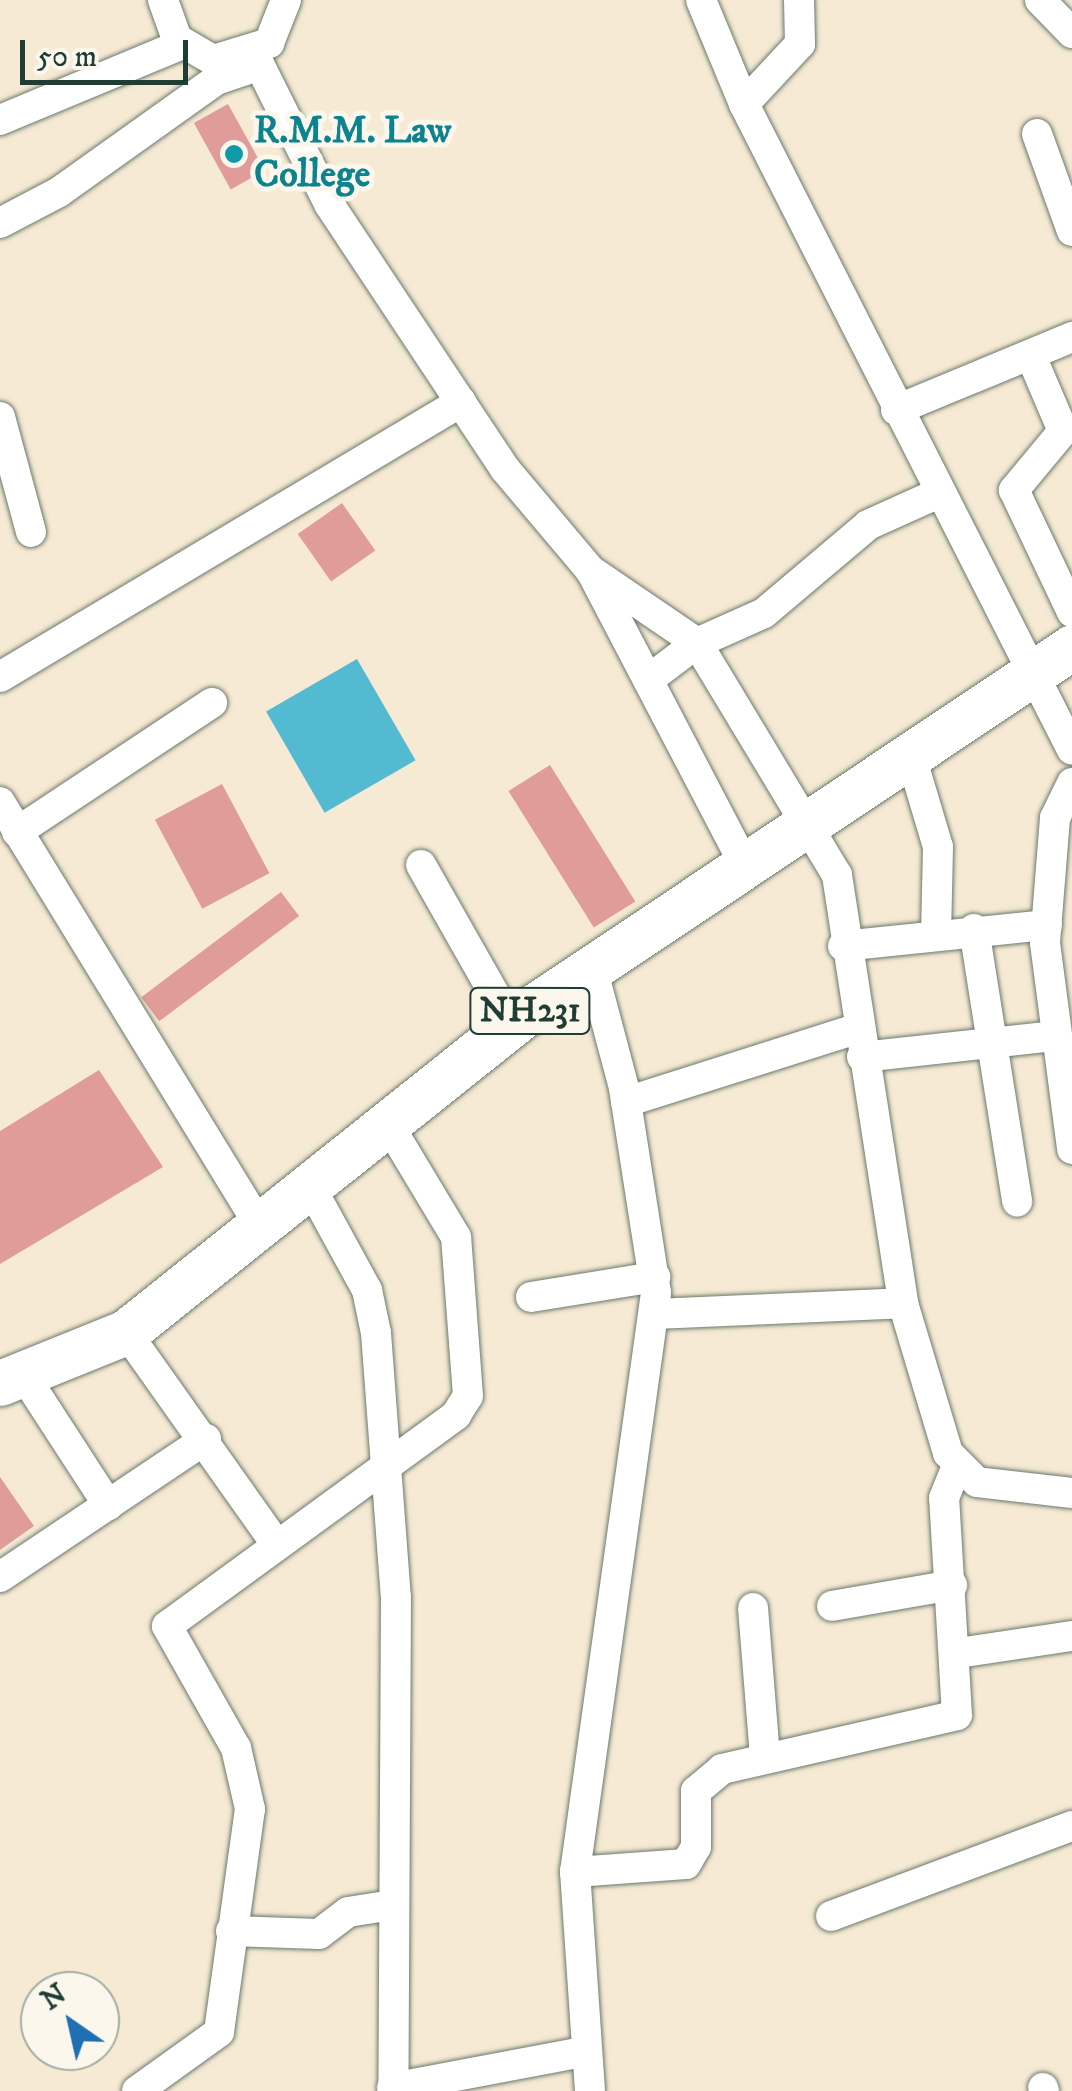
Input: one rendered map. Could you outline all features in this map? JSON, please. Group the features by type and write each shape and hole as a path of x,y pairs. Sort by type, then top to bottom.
{"highway":[{"name":"NH231","path":"12,1380 126,1332 512,1025 1054,658"}],"street":[{"path":"163,0 183,44 213,60 257,60"},
{"path":"0,223 59,192 216,80 257,60 280,28 286,0"},
{"path":"701,0 744,104 939,493 1054,658 1072,750"},
{"path":"744,104 800,44 799,0"},
{"path":"1040,0 1072,33"},
{"path":"0,120 183,44"},
{"path":"257,60 329,204 460,402 590,570 745,865"},
{"path":"1037,134 1072,230"},
{"path":"896,410 1072,337"},
{"path":"1031,356 1063,431 1014,490 1072,612"},
{"path":"0,677 460,402"},
{"path":"0,417 31,532"},
{"path":"648,680 698,643 764,613 868,525 939,493"},
{"path":"590,570 698,643 837,875 843,946 903,1302 956,1469 976,1482 1072,1493"},
{"path":"17,832 212,703"},
{"path":"910,753 938,847 936,933"},
{"path":"1072,783 1055,818 1056,1036 1072,1148"},
{"path":"0,802 260,1226"},
{"path":"421,866 512,1025"},
{"path":"843,946 974,929 1055,943"},
{"path":"974,929 1016,1202"},
{"path":"590,2091 583,2052 575,1872 655,1314 655,1277 626,1102 592,968"},
{"path":"626,1102 859,1043 990,1043 1056,1036"},
{"path":"136,2091 214,2041 232,1932 248,1788 236,1748 165,1632 274,1540 456,1415 470,1378 456,1237 388,1124"},
{"path":"310,1186 369,1300 396,1597 392,2090 583,2052"},
{"path":"531,1297 655,1277"},
{"path":"655,1314 903,1302"},
{"path":"126,1332 206,1439 274,1540"},
{"path":"12,1380 108,1505"},
{"path":"0,1578 206,1439"},
{"path":"575,1872 686,1864 703,1780 766,1756 949,1720 962,1700 944,1498 956,1469"},
{"path":"832,1606 952,1586"},
{"path":"753,1608 766,1756"},
{"path":"958,1653 1072,1636"},
{"path":"830,1916 1072,1826"},
{"path":"232,1932 318,1934 348,1912 392,1905"}],"water":[{"path":"357,659 416,760 325,813 266,712"}],"building":[{"name":"R.M.M. Law College","path":"228,104 265,170 231,189 194,123"},
{"path":"342,503 375,551 331,581 298,534"},
{"path":"550,765 635,902 594,928 508,791"},
{"path":"222,784 269,873 202,909 155,820"},
{"path":"281,892 299,916 159,1021 141,997"},
{"path":"99,1070 163,1167 0,1264 0,1131"},
{"path":"0,1477 34,1526 0,1550"}],"place":[{"name":"R.M.M. Law College","path":"234,154"}]}
